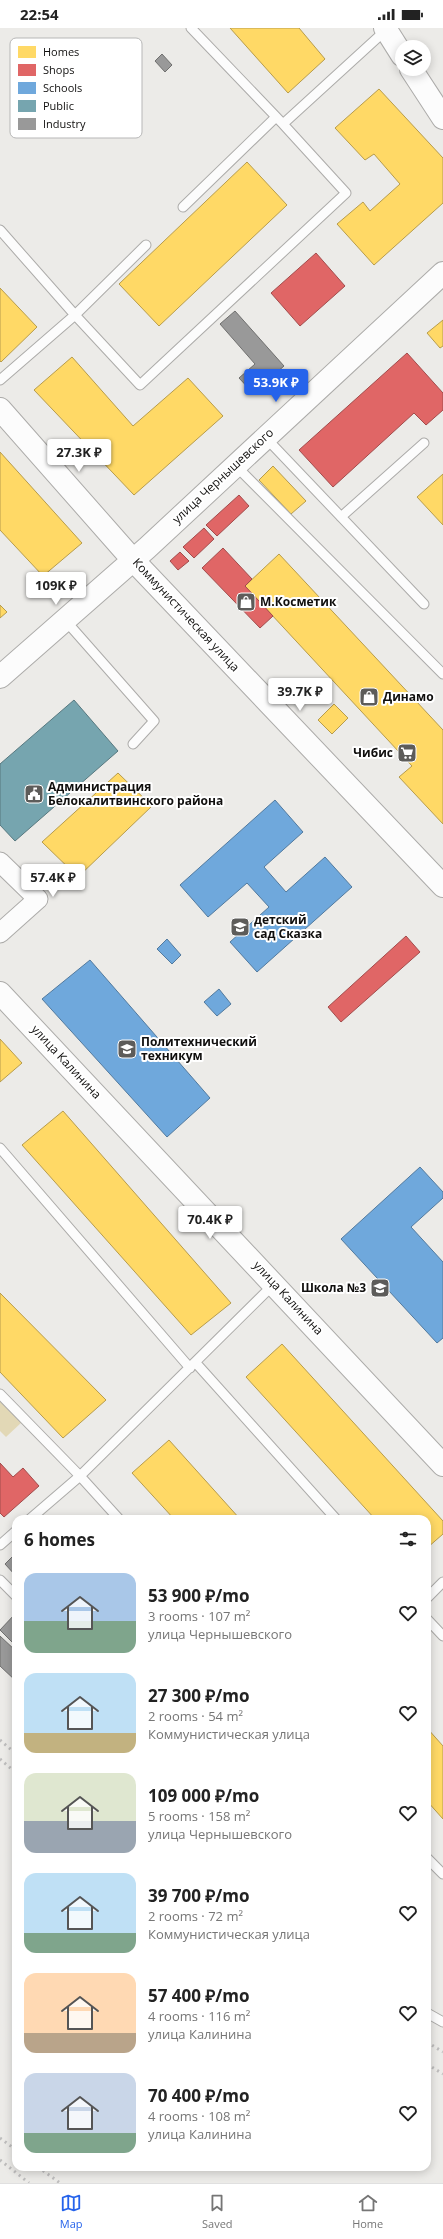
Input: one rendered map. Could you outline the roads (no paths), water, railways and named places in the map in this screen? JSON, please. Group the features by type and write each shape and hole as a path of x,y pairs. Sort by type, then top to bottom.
{"street":[{"path":"385,29 395,44"},
{"path":"416,76 443,118"},
{"name":"улица Чернышевского","path":"0,677 133,560 443,273"},
{"name":"Коммунистическая улица","path":"0,409 133,560 443,886"},
{"path":"0,862 38,899 0,933"},
{"name":"улица Калинина","path":"0,993 274,1283 443,1465"}],"lane":[{"path":"0,230 75,315 140,385 346,193 283,124 191,28"},
{"path":"283,124 385,29"},
{"path":"182,207 276,117"},
{"path":"0,380 75,315 146,245"},
{"path":"265,437 424,604"},
{"path":"341,517 424,443"},
{"path":"235,465 443,674"},
{"path":"65,620 154,721 133,744"},
{"path":"1,1150 192,1365 332,1515"},
{"path":"35,1515 80,1476 274,1283"},
{"path":"0,1394 80,1476 115,1515"},
{"path":"1,1541 12,1534"},
{"path":"0,1580 12,1592"},
{"path":"431,1594 443,1582"},
{"path":"431,1623 443,1636"},
{"path":"431,1862 443,1874"},
{"path":"431,2015 443,2022"}],"railway":[{"path":"0,1740 12,1750"},
{"path":"0,1759 12,1770"},
{"path":"431,2044 443,2052"},
{"path":"431,2066 443,2074"},
{"path":"0,2138 12,2147"},
{"path":"0,2160 12,2170"},
{"path":"14,2171 29,2183"},
{"path":"44,2171 60,2183"}],"place":[{"name":"М.Косметик","path":"246,602"},
{"name":"Динамо","path":"369,697"},
{"name":"Чибис","path":"407,753"},
{"name":"Администрация Белокалитвинского района","path":"34,794"},
{"name":"детский сад Сказка","path":"240,927"},
{"name":"Политехнический техникум","path":"127,1049"},
{"name":"Школа №3","path":"380,1288"}]}
